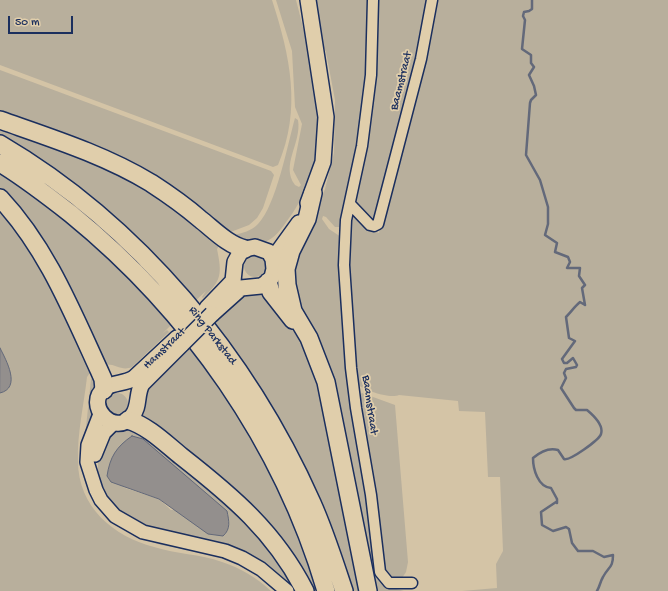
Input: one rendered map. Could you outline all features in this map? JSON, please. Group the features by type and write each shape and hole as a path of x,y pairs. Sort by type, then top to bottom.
{"highway":[{"path":"0,120 84,151 136,174 175,199 225,240 235,246 245,249"},
{"name":"Ring Parkstad","path":"0,144 48,174 111,225 141,254 202,322 237,369 282,444 312,503 344,591"},
{"name":"Ring Parkstad","path":"0,163 50,197 98,237 144,281 217,368 245,412 281,476 314,552 326,591"},
{"path":"313,193 307,219 291,251 286,279 293,311 309,338 326,382 368,591"},
{"path":"0,198 29,232 46,260 99,370 103,379 104,390"},
{"path":"268,282 271,292 278,302 309,338"},
{"path":"121,421 140,425 161,440 248,512 283,554 305,591"}],"main road":[{"path":"299,0 304,24 313,41"},
{"path":"273,260 300,222 313,193 322,162 326,129 322,82 313,41 308,0"},
{"path":"262,248 274,240 284,230 313,193"},
{"path":"245,249 255,247 262,248 269,252 273,260 274,269 268,282"},
{"name":"Hamstraat","path":"210,311 233,281 237,257 245,249"},
{"name":"Hamstraat","path":"104,390 109,386 128,382 134,378 179,341 210,311 240,288 261,286 268,282"},
{"name":"Hamstraat","path":"121,421 136,410 138,390 179,341"},
{"path":"104,390 98,401 100,414 105,419 121,421"}],"street":[{"name":"Baamstraat","path":"373,0 374,20 372,75 362,146 345,234 344,265 350,361 380,572 389,583 412,583"},
{"name":"Baamstraat","path":"350,204 370,225 374,226 378,224 421,59 432,0"},
{"path":"100,414 87,451 87,462 91,470 93,483 101,500 111,512 122,521 153,536 210,547 242,558 265,572 287,591"},
{"name":"Hamstraat","path":"91,470 100,440 104,433 121,421"}],"shaded area":[{"path":"0,0 272,0 284,42 291,82 290,123 278,165 273,167 0,65"},
{"path":"276,0 296,0 315,82 318,109 318,137 314,163 306,189 292,214 281,229 271,239 265,242 246,244 233,235 250,230 258,224 264,215 276,189 295,118 298,120 298,129 290,162 290,170 291,177 295,185 299,187 301,185 293,170 302,124 295,107 292,51"},
{"path":"311,0 369,0 370,45 361,132 341,227 335,227 326,217 323,216 322,219 329,229 341,237 365,486 376,574 385,586 404,591 369,591 340,437 289,279 325,189 334,153 335,100 326,52 317,33"},
{"path":"378,0 429,0 428,11 379,214 371,221 355,199 376,69"},
{"path":"435,0 668,0 668,591 462,591 497,588 496,564 503,551 500,477 488,477 485,412 459,411 458,401 399,395 383,395 359,386 356,383 348,283 349,226 353,213 367,228 379,233"},
{"path":"0,70 271,171 274,175 263,208 257,218 249,225 228,233 191,209 0,117"},
{"path":"0,123 109,165 222,241 217,249 220,271 214,286 203,298 202,297 206,291 194,302 0,138"},
{"path":"0,169 96,240 175,321 162,334 167,330 169,332 132,367 121,368 108,364 104,365 0,194"},
{"path":"0,203 27,237 92,370 87,377 78,451 80,477 84,492 91,506 112,527 139,542 162,549 214,559 229,564 248,574 271,591 0,591"},
{"path":"255,255 263,258 266,266 263,274 255,277 247,274 244,266 247,258"},
{"path":"264,289 303,345 318,384 365,591 349,591 211,324 237,294"},
{"path":"192,342 262,449 322,591 309,591 298,570 139,415 141,395"},
{"path":"0,348 6,359 11,380 10,386 7,390 0,393"},
{"path":"98,373 95,412 85,447 117,524 142,538 210,554 161,545 139,538 112,523 94,502 85,482 82,466 91,379"},
{"path":"117,393 125,396 128,404 125,412 117,415 109,412 106,404 109,396"},
{"path":"362,393 395,405 408,562 406,572 402,578 391,579 385,571 359,395"},
{"path":"131,426 233,503 303,591 293,591 271,571 142,526 118,511 103,490 98,473 98,456 106,435 120,428","holes":["122,487 227,511 171,510 159,499"]},
{"path":"132,436 143,439 227,511 229,521 228,528 223,536 208,534 159,499 111,482 107,476 112,458 118,448"}],"waterway":[{"path":"532,0 532,9 524,12 523,16 525,20 522,49 531,55 531,63 534,67 529,75 536,95 530,103 526,155 540,180 548,207 548,224 545,235 557,243 555,252 568,257 570,262 567,268 580,268 579,276 585,285 582,288 585,305 580,302 566,317 569,338 575,341 562,359 564,363 567,363 573,358 577,365 576,367 566,369 564,373 566,378 561,388 574,408 576,410 587,410 597,420 602,431 595,441 572,457 564,459 558,450 551,449 541,452 533,458 533,462 537,477 546,487 551,488 557,499 557,503 556,502 541,512 542,525 553,531 566,527 569,529 572,543 578,551 593,551 604,557 613,555 611,565 603,577 597,591"}]}
